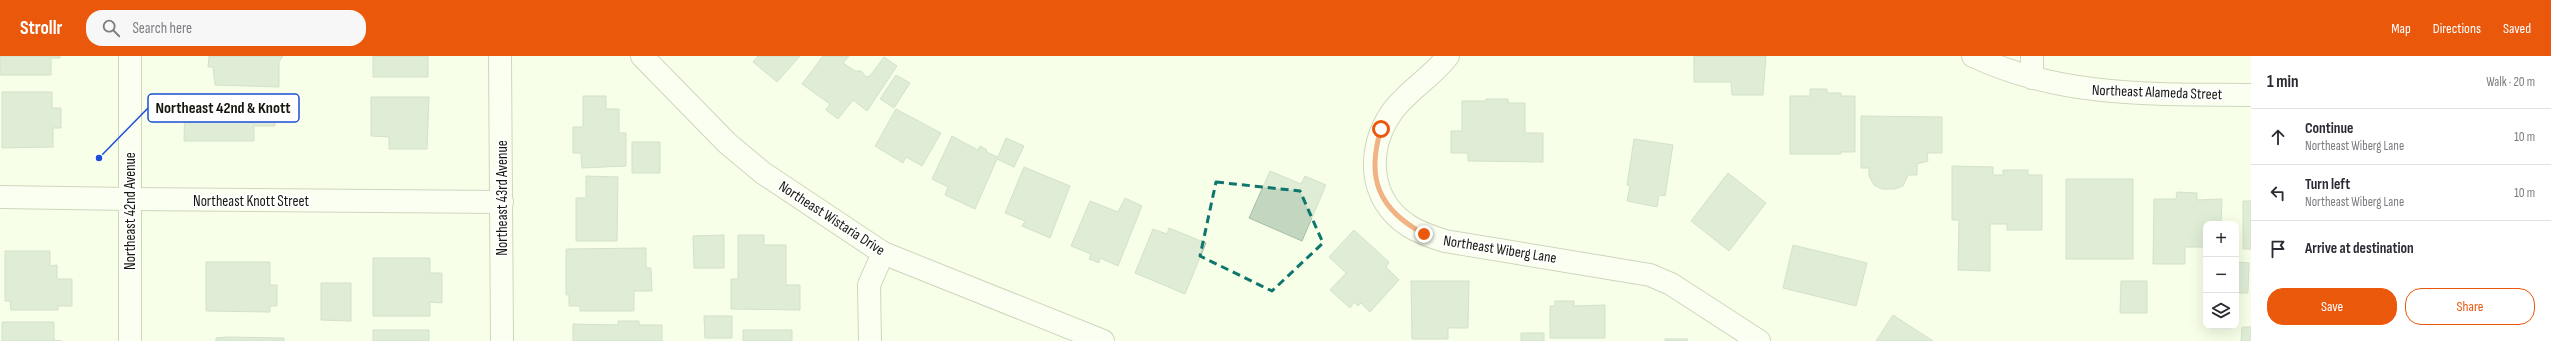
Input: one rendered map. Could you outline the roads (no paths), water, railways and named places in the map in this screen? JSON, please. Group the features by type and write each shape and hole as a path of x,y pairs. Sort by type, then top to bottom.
{"street":[{"name":"Northeast 42nd Avenue","path":"130,56 130,341"},
{"name":"Northeast 43rd Avenue","path":"500,56 502,341"},
{"name":"Northeast Wistaria Drive","path":"642,56 727,143 763,173 882,253 1103,341"},
{"name":"Northeast Wiberg Lane","path":"1448,56 1393,110 1381,129 1374,152 1374,172 1381,196 1395,215 1424,234 1445,241 1650,275 1671,284 1759,341"},
{"name":"Northeast Alameda Street","path":"1973,56 1997,67 2032,78 2076,88 2128,94 2251,95"},
{"path":"2032,56 2032,78"},
{"name":"Northeast Knott Street","path":"0,197 502,202"},
{"path":"870,341 869,285 882,253"}],"place":[{"name":"Northeast 42nd & Knott","path":"99,158"}]}
